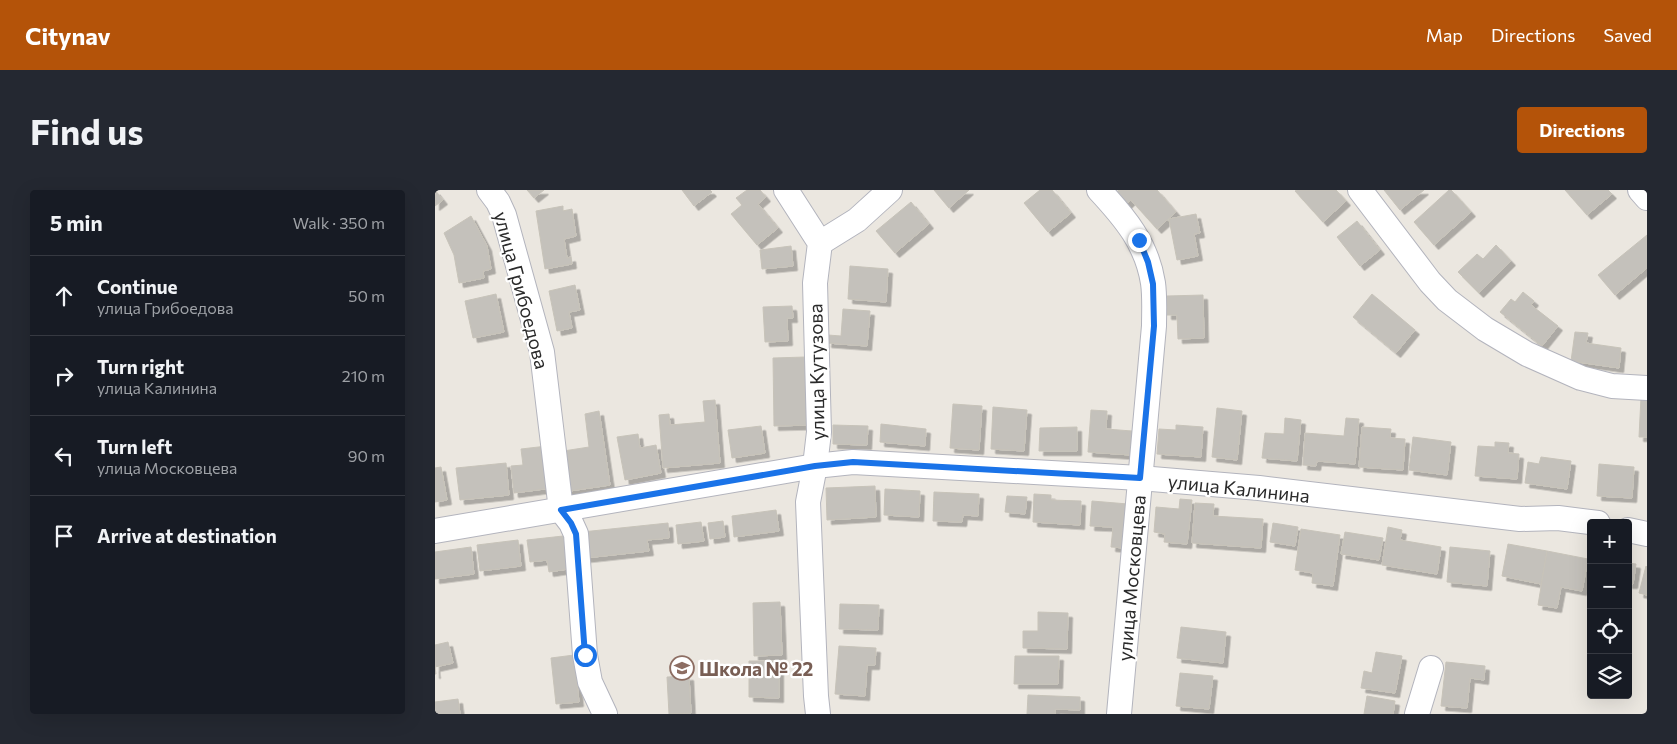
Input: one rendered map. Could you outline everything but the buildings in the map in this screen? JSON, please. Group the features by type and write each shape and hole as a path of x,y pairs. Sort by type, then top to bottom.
{"street":[{"name":"улица Грибоедова","path":"489,190 498,202 504,215 541,352 561,510 571,523 576,534 585,655 590,682 605,714"},
{"path":"786,190 820,243 857,220 890,190"},
{"name":"улица Московцева","path":"1099,190 1130,224 1148,262 1153,284 1154,326 1119,714"},
{"path":"1360,190 1430,282 1447,300 1485,329 1527,354 1581,378 1611,386 1647,388"},
{"path":"1640,190 1647,198"},
{"name":"улица Кутузова","path":"818,714 808,502 819,432 815,283 820,243"},
{"name":"улица Калинина","path":"435,531 815,466 853,462 1140,478 1259,488 1520,519 1558,518 1587,522"},
{"path":"1632,531 1647,534"},
{"path":"1417,714 1431,668"}],"place":[{"name":"Школа № 22","path":"682,668"}],"route":[{"path":"585,655 576,534 571,523 561,510 815,466 853,462 1140,478 1154,326 1153,284 1148,262 1139,240"}]}
